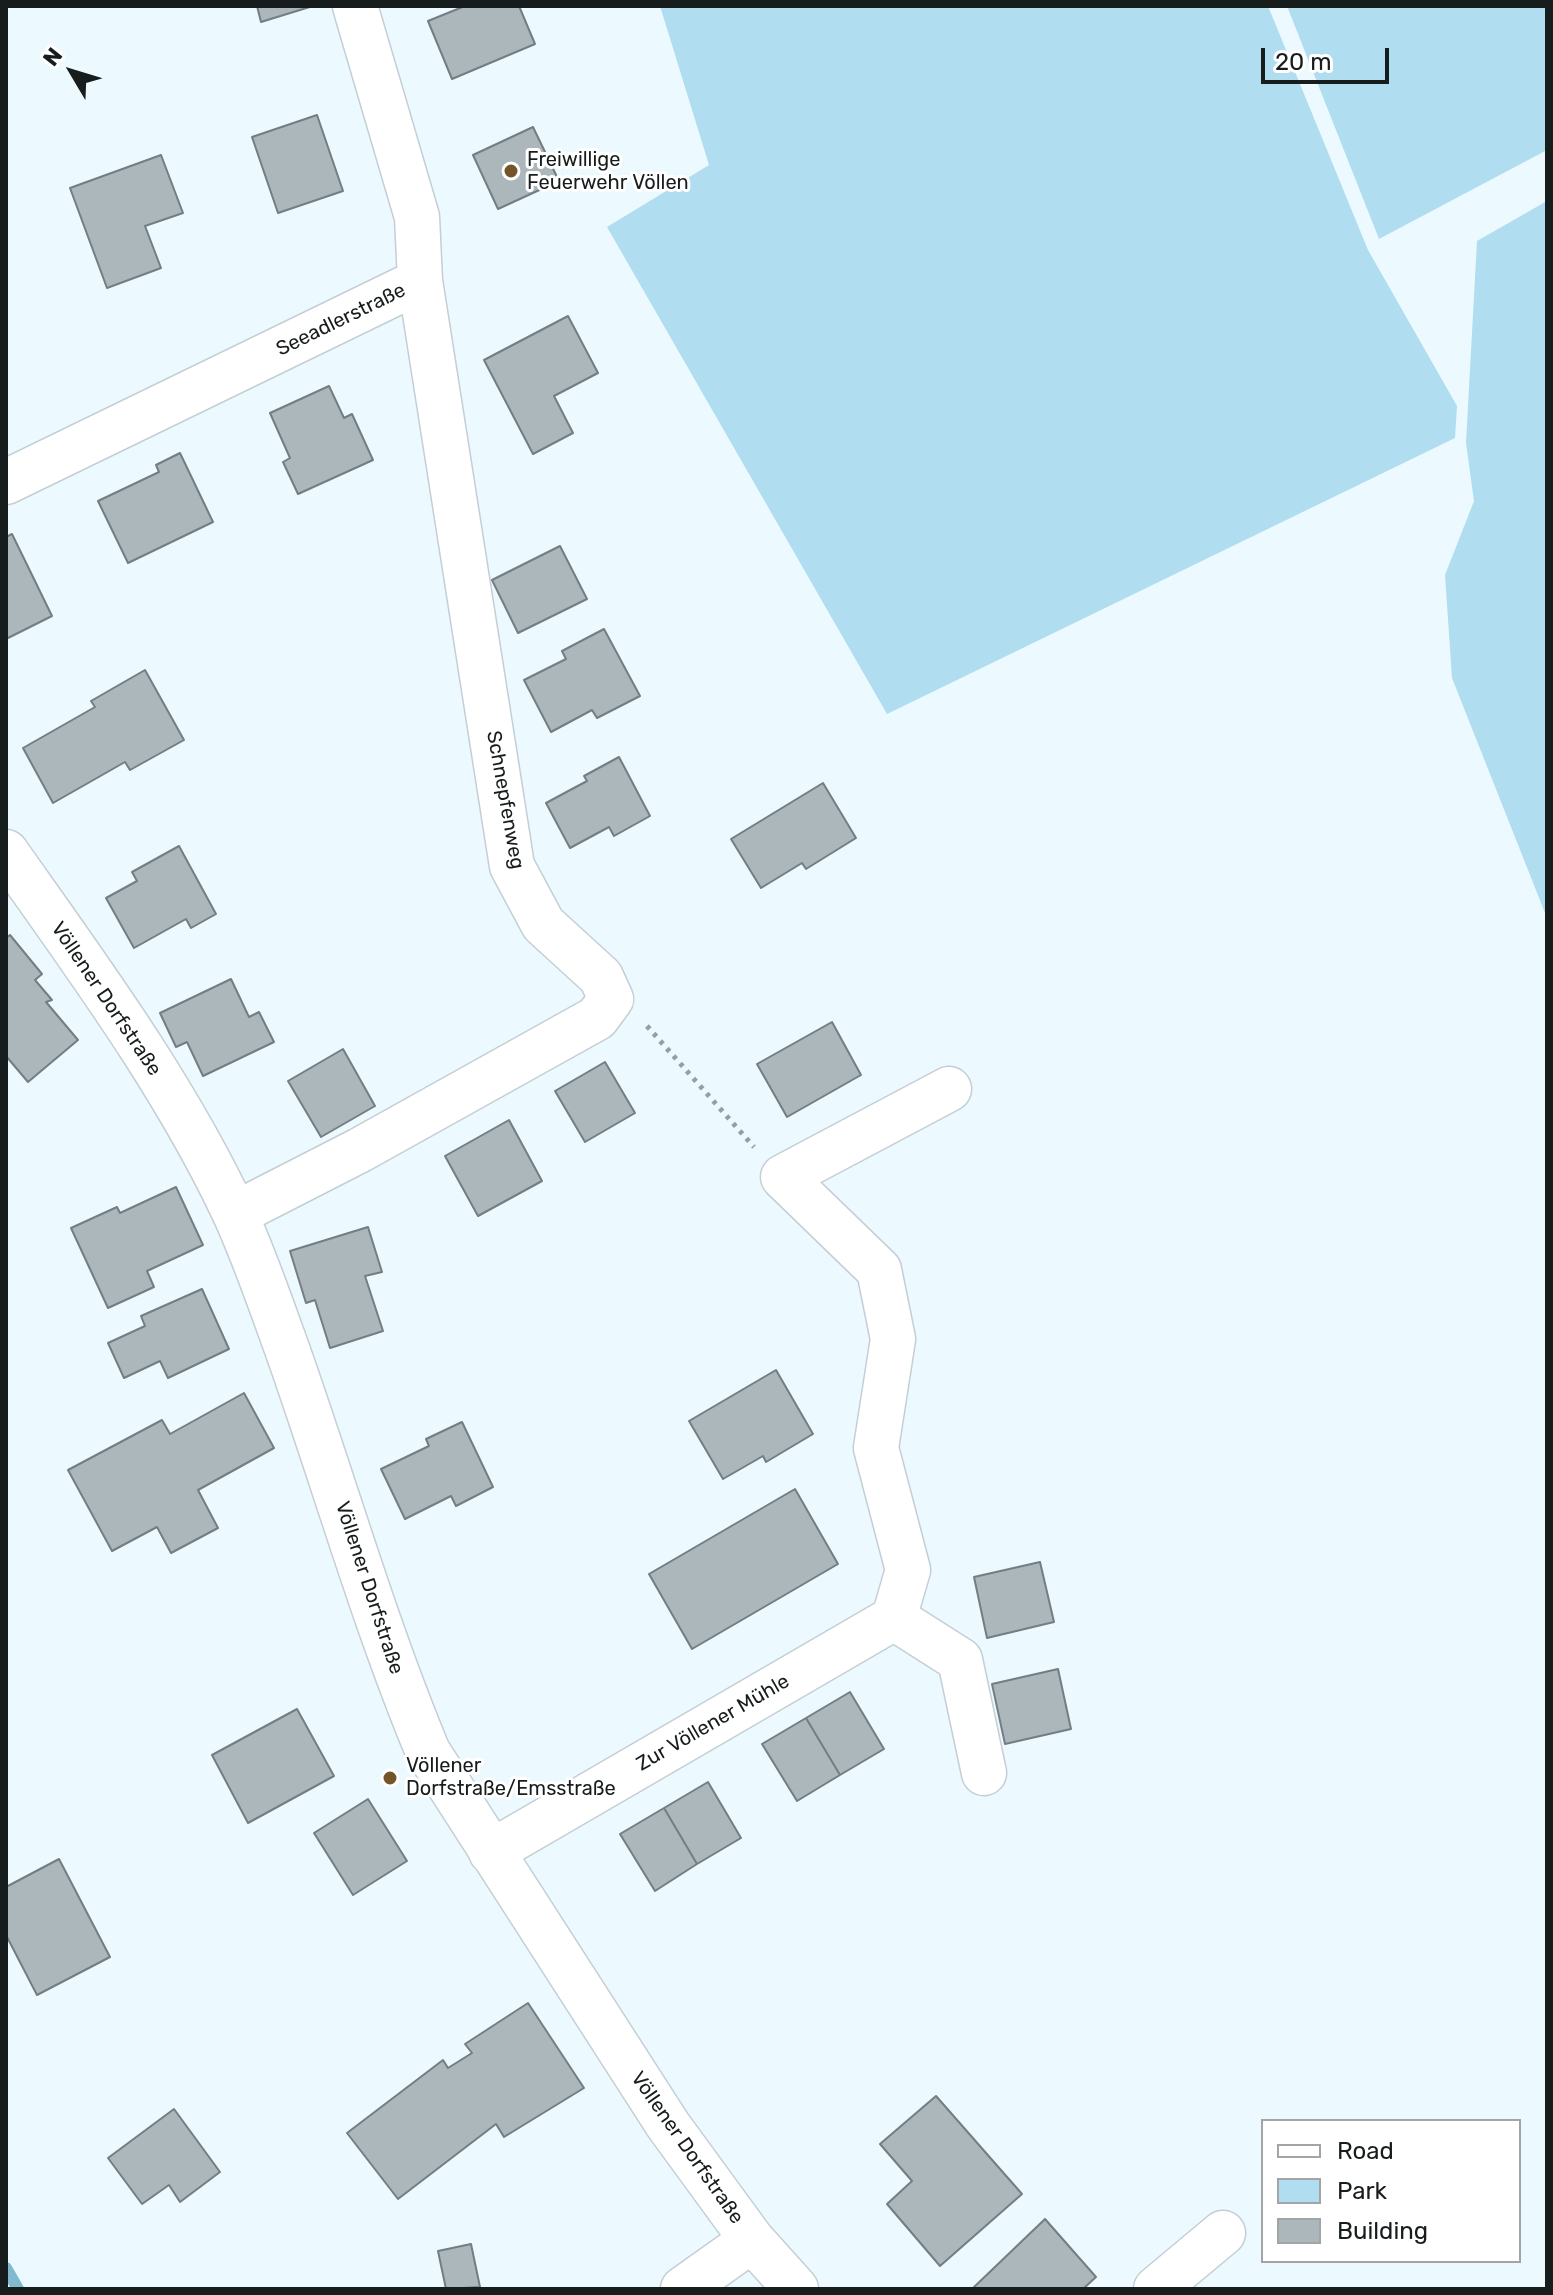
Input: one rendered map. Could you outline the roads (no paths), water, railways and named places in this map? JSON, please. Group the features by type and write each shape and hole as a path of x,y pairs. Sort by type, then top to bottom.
{"street":[{"name":"Seeadlerstraße","path":"6,482 420,281 417,217 355,6"},
{"name":"Schnepfenweg","path":"235,1214 360,1150 597,1018 611,999 601,977 543,924 512,866 420,281"},
{"name":"Völlener Dorfstraße","path":"6,852 157,1075 198,1140 235,1214 307,1406 403,1691 428,1752 668,2125 752,2240 796,2289"},
{"path":"949,1089 783,1177 879,1270 893,1339 876,1448 908,1570 894,1618 960,1660 984,1773"},
{"name":"Zur Völlener Mühle","path":"491,1852 894,1618"},
{"path":"1156,2289 1223,2233"},
{"path":"683,2289 752,2240"}],"waterway":[{"path":"6,2268 18,2289"}],"place":[{"name":"Freiwillige Feuerwehr Völlen","path":"511,171"},
{"name":"Völlener Dorfstraße/Emsstraße","path":"390,1778"}]}
